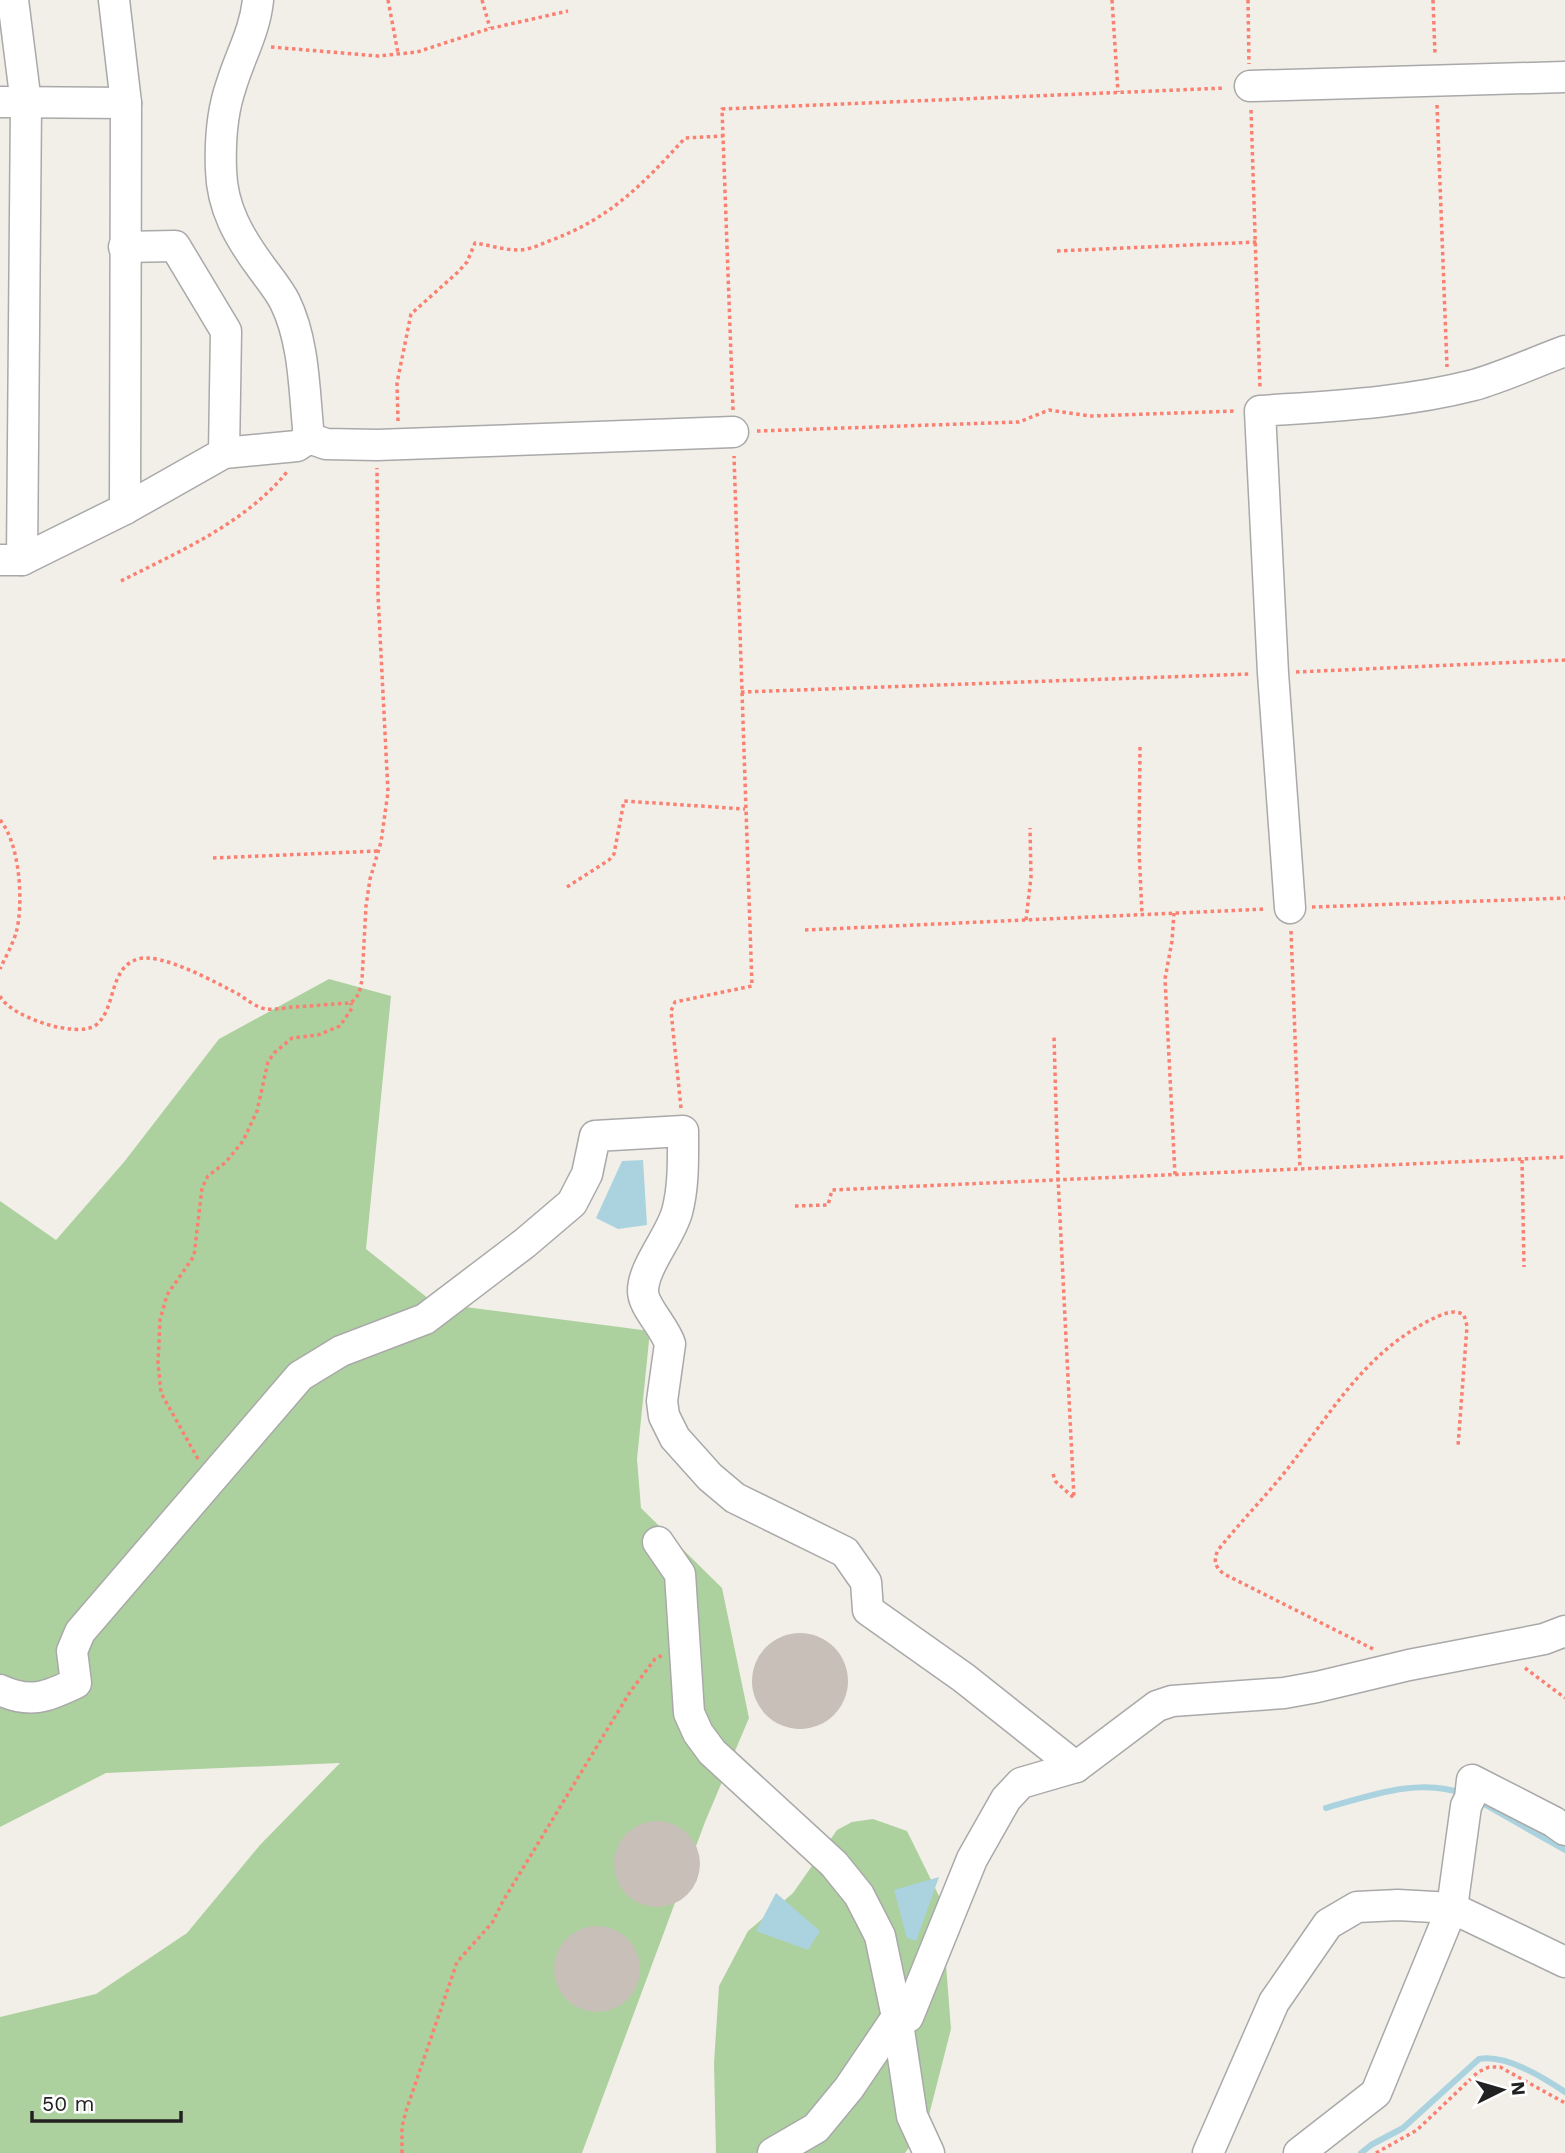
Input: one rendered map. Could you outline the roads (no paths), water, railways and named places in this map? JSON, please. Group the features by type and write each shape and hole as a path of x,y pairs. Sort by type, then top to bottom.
{"street":[{"path":"13,0 11,560 125,509 224,453 303,442 388,444 733,432"},
{"path":"114,0 126,103 125,509"},
{"path":"258,0 249,43 238,65 223,116 221,171 224,200 243,243 285,301 298,335 303,442"},
{"path":"1250,86 1565,77"},
{"path":"13,103 126,103"},
{"path":"124,247 175,246 226,331 224,453"},
{"path":"1290,908 1273,673 1260,411 1361,404 1447,390 1475,384 1565,351"},
{"path":"0,1690 17,1698 47,1697 76,1683 72,1651 80,1632 300,1376 341,1351 425,1319 525,1243 572,1203 587,1174 595,1136 683,1131 682,1183 677,1212 645,1278 643,1290 644,1298 670,1343 662,1401 664,1416 671,1432 710,1478 736,1498 845,1552 866,1582 868,1610 964,1678 1076,1767"},
{"path":"658,1542 680,1574 689,1713 698,1734 712,1752 834,1864 859,1895 880,1936 897,2017 912,2116 929,2153"},
{"path":"897,2017 908,2017 972,1859 1006,1799 1021,1783 1076,1767 1157,1706 1172,1700 1284,1693 1544,1639 1565,1631"},
{"path":"1299,2153 1376,2093 1452,1908 1472,1780 1565,1830"},
{"path":"1208,2153 1274,2002 1328,1924 1357,1907 1398,1905 1452,1908 1565,1962"},
{"path":"773,2153 816,2128 849,2088 897,2017"}],"water":[{"path":"643,1160 647,1225 618,1229 596,1218 622,1161"},
{"path":"939,1877 916,1941 907,1938 894,1890"},
{"path":"776,1893 820,1931 808,1950 756,1931"}],"waterway":[{"path":"1326,1808 1394,1790 1412,1788 1430,1787 1464,1794"},
{"path":"1477,1800 1565,1850"},
{"path":"1361,2153 1403,2128 1479,2059 1490,2058 1512,2063 1565,2092"}]}
